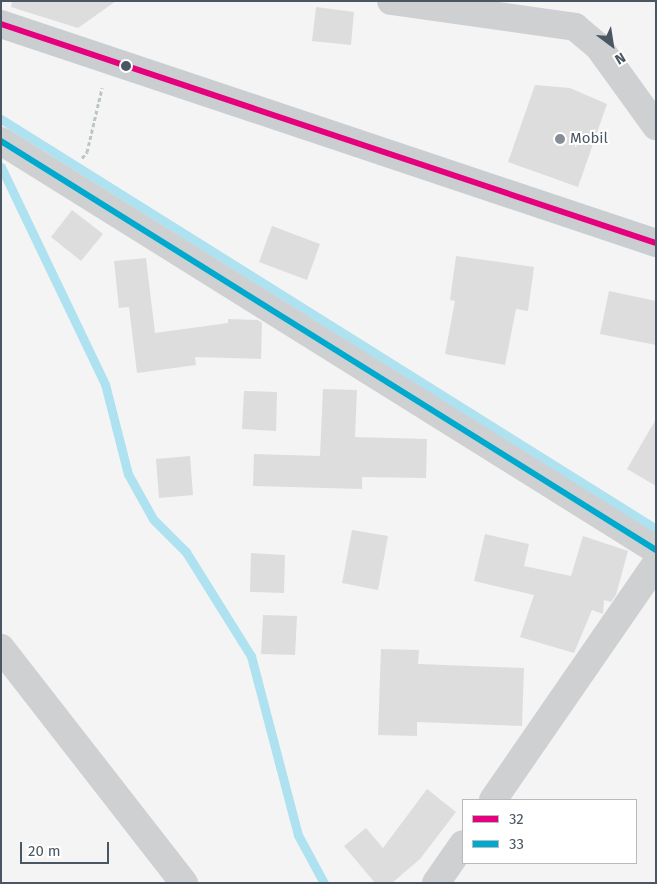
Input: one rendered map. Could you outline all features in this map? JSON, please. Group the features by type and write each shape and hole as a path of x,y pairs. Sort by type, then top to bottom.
{"main road":[{"path":"1,24 656,243"}],"street":[{"path":"391,1 575,27 598,46 656,126"},
{"path":"1,141 656,550"},
{"path":"494,799 656,564"},
{"path":"1,648 184,883"},
{"path":"436,883 462,845"}],"path":[{"path":"62,178 87,152 106,59"}],"building":[{"path":"12,1 116,1 78,28 11,7"},
{"path":"316,7 354,12 351,45 312,41"},
{"path":"535,85 570,88 607,104 578,187 508,162"},
{"path":"72,210 103,234 81,261 51,237"},
{"path":"272,226 320,244 307,280 259,262"},
{"path":"456,256 534,267 528,311 516,309 505,365 445,354 455,301 450,300"},
{"path":"146,258 155,333 228,323 228,319 258,320 262,323 261,359 195,357 196,365 137,373 129,307 119,308 114,261"},
{"path":"609,291 656,301 656,345 600,334"},
{"path":"323,389 357,390 355,437 427,439 426,478 362,477 362,489 253,486 254,454 320,456"},
{"path":"244,391 277,392 276,431 242,429"},
{"path":"656,419 656,486 627,469"},
{"path":"190,456 193,495 159,498 156,459"},
{"path":"352,530 388,536 378,590 342,583"},
{"path":"485,534 529,544 524,566 571,576 583,536 628,551 616,595 611,602 604,600 603,614 592,610 574,653 520,637 534,595 474,581"},
{"path":"251,553 285,555 284,593 250,592"},
{"path":"263,615 297,616 295,655 261,654"},
{"path":"381,649 419,650 418,664 524,668 522,726 417,722 417,736 378,735"},
{"path":"427,789 456,812 420,859 392,883 375,883 344,846 366,828 383,848"}],"waterway":[{"path":"1,119 656,529"},
{"path":"1,167 105,384 128,474 153,519 186,552 251,656 298,835 324,883"}],"transit line":[{"name":"32","path":"1,24 656,243"},
{"name":"33","path":"1,141 656,550"}],"place":[{"name":"Mobil","path":"560,139"}]}
